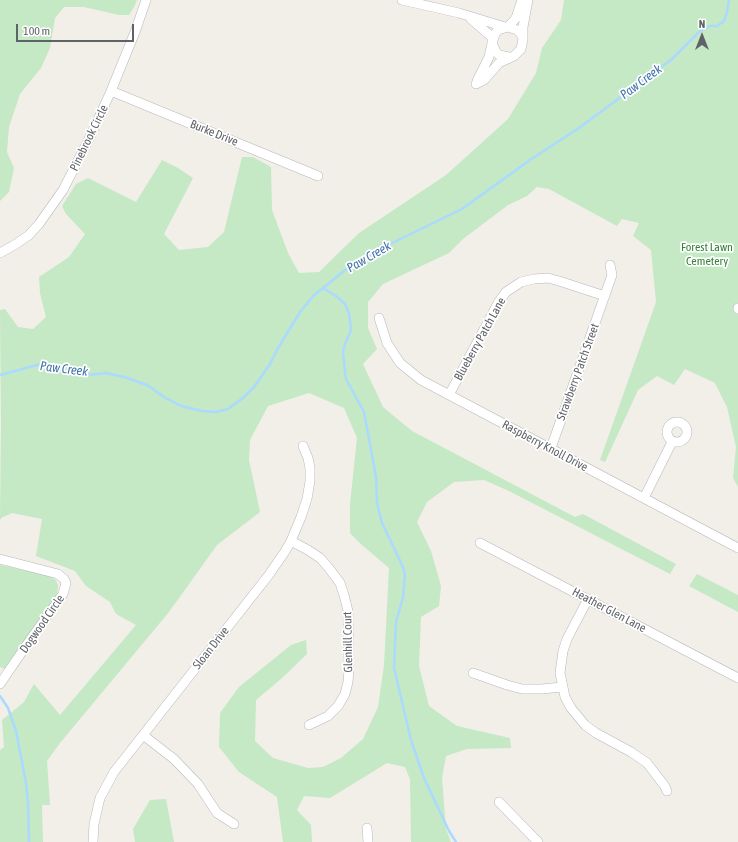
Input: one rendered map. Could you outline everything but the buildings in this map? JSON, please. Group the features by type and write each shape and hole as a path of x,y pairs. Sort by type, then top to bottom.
{"street":[{"name":"Pinebrook Circle","path":"0,253 29,235 40,224 51,210 63,190 111,91 135,32 146,0"},
{"path":"402,0 517,30 523,38"},
{"path":"522,0 516,18 506,27 498,30 492,40 489,57 476,84 484,80 499,63 518,53 522,49 523,27 528,0"},
{"path":"467,16 492,40 496,52 499,55 509,57"},
{"name":"Burke Drive","path":"111,91 318,176"},
{"name":"Strawberry Patch Street","path":"551,448 605,296 612,274 610,265"},
{"name":"Blueberry Patch Lane","path":"449,394 498,303 506,292 521,282 548,278 605,296"},
{"name":"Raspberry Knoll Drive","path":"379,318 387,343 400,363 421,380 738,548"},
{"path":"644,498 672,442"},
{"name":"Sloan Drive","path":"93,842 94,824 100,798 114,772 268,576 291,541 307,499 310,481 308,458 303,446"},
{"name":"Glenhill Court","path":"291,541 320,558 328,566 340,583 348,611 349,670 345,694 338,706 328,716 309,724"},
{"name":"Heather Glen Lane","path":"480,543 738,678"},
{"name":"Dogwood Circle","path":"0,559 58,574 66,583 66,588 63,594 0,684"},
{"path":"588,599 567,639 563,651 560,673 565,697 579,719 596,733 631,752 647,763 667,791"},
{"path":"473,673 507,685 522,688 542,689 562,687"},
{"path":"143,735 174,759 198,784 217,813 234,824"},
{"path":"499,802 538,842"},
{"path":"367,828 368,842"}],"green space":[{"path":"0,0 137,0 129,15 119,15 84,7 64,7 55,18 50,48 41,68 20,94 9,127 7,152 14,168 9,192 0,201"},
{"name":"Forest Lawn Cemetery","path":"564,0 738,0 738,487 733,478 736,447 727,407 715,383 685,369 674,385 657,376 638,390 605,462 600,460 656,302 651,250 633,236 639,223 622,219 617,226 549,189 537,187 527,196 508,205 463,239 449,253 383,284 368,302 368,328 377,349 363,364 383,407 412,431 575,517 583,514 676,564 670,574 509,491 484,480 454,482 427,502 417,522 431,551 441,586 439,606 421,617 419,666 429,706 457,726 510,738 511,748 467,749 446,756 442,778 446,829 451,842 411,842 410,779 405,767 387,763 330,798 304,796 297,810 311,825 312,842 283,842 277,797 239,772 219,747 220,713 239,687 291,645 306,640 307,654 256,700 255,741 273,758 308,768 323,767 341,758 363,739 378,707 384,665 389,568 350,533 350,504 357,438 344,408 309,393 268,406 250,440 249,460 260,512 217,545 169,612 60,743 47,761 50,805 42,805 43,842 0,842 0,750 4,747 2,720 24,702 34,684 60,715 136,625 116,614 110,602 86,586 75,571 36,556 42,519 12,513 1,518 0,521 0,310 5,309 18,327 33,329 46,317 40,293 39,277 69,257 85,234 66,214 62,206 76,184 88,178 136,202 162,160 193,178 164,234 179,250 208,247 224,232 242,157 253,157 271,167 272,210 288,253 299,273 319,272 359,233 446,175 508,119 536,73 542,48 561,20"},
{"path":"0,565 47,575 56,580 58,586 57,595 5,669 0,667"},
{"path":"697,574 738,595 738,612 689,586"},
{"path":"166,799 174,842 135,842 133,829 150,800"}],"waterway":[{"name":"Paw Creek","path":"0,375 37,365 89,375 106,373 124,377 147,385 164,397 181,406 202,411 216,412 228,409 243,398 254,387 270,364 300,312 314,295 344,271 386,246 462,209 530,160 579,128 672,59 700,31 710,26 717,26 724,21 729,0"},
{"path":"323,288 345,304 349,313 351,330 343,352 346,379 364,412 376,477 377,503 382,523 403,567 405,575 403,598 396,621 394,668 411,740 424,778 449,831 456,842"},
{"path":"0,696 8,708 16,731 26,783 29,842"}]}
